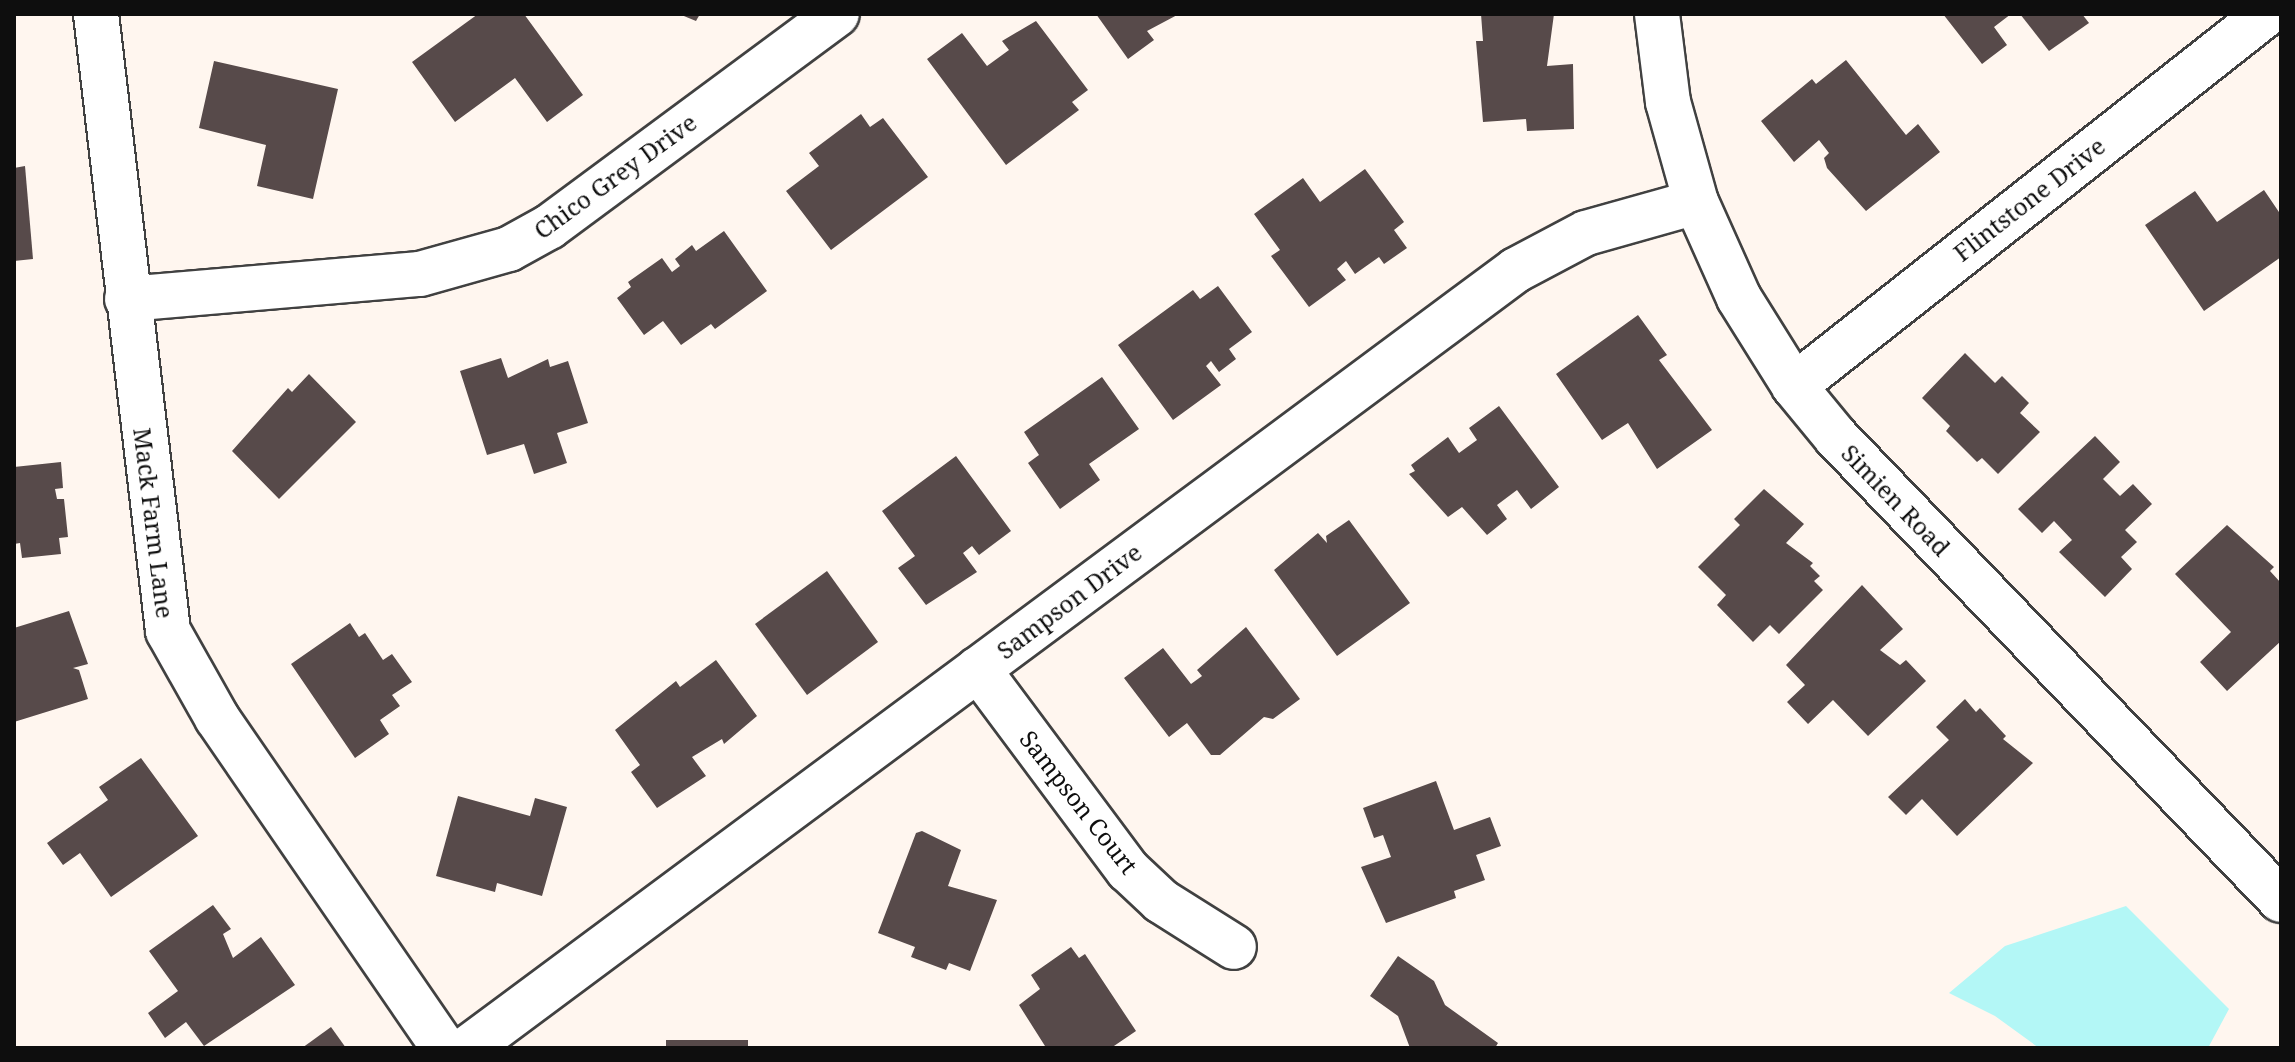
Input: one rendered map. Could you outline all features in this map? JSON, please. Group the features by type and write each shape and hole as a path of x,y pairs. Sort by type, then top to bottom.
{"street":[{"name":"Mack Farm Lane","path":"96,14 168,631 217,718 444,1048"},
{"name":"Chico Grey Drive","path":"127,299 420,274 509,249 549,227 837,14"},
{"name":"Simien Road","path":"1657,14 1668,102 1696,202 1739,298 1794,386 1836,437 2281,900"},
{"name":"Flintstone Drive","path":"1794,386 2266,14"},
{"name":"Sampson Drive","path":"468,1048 1516,270 1586,233 1696,202"},
{"name":"Sampson Court","path":"978,669 1128,870 1161,901 1234,947"}],"water":[{"path":"2126,906 2229,1009 2208,1048 2039,1048 1995,1016 1949,993 2005,946"}],"building":[{"path":"478,14 524,14 583,95 547,122 515,78 455,122 412,62"},
{"path":"679,14 700,14 696,21"},
{"path":"1096,14 1179,14 1147,31 1154,40 1128,59"},
{"path":"1481,14 1554,14 1547,66 1573,64 1574,129 1527,131 1526,119 1483,122 1476,41 1483,41"},
{"path":"1943,14 2011,14 1994,27 2007,45 1982,64"},
{"path":"2020,14 2082,14 2089,23 2049,51"},
{"path":"1036,21 1088,90 1072,102 1079,110 1006,165 927,59 962,33 987,66 1009,50 1002,41"},
{"path":"1846,60 1906,135 1918,124 1940,152 1866,211 1827,168 1824,158 1829,153 1819,140 1794,162 1761,121 1812,79 1816,84"},
{"path":"214,61 338,89 313,199 257,186 266,145 199,128"},
{"path":"861,114 870,127 883,118 928,177 831,250 786,191 819,166 809,153"},
{"path":"25,166 33,259 14,261 14,168"},
{"path":"1365,169 1404,222 1394,230 1407,248 1384,264 1379,257 1355,274 1346,261 1337,269 1346,280 1309,307 1271,256 1280,250 1254,214 1303,178 1320,202"},
{"path":"2264,190 2281,215 2281,257 2204,311 2145,225 2195,191 2217,222"},
{"path":"724,231 767,291 715,329 711,324 681,345 663,321 644,335 617,298 631,287 628,282 662,258 672,272 680,266 675,259 692,245 696,251"},
{"path":"1218,286 1252,332 1229,349 1236,359 1219,372 1211,361 1206,366 1221,385 1173,420 1118,345 1193,290 1200,299"},
{"path":"1638,315 1667,355 1659,360 1712,430 1657,469 1628,423 1602,440 1556,374"},
{"path":"1965,353 1995,383 2002,376 2029,403 2020,413 2040,432 1998,474 1982,458 1977,462 1946,431 1950,426 1922,398"},
{"path":"501,358 508,378 548,359 550,367 568,361 588,423 557,433 567,463 534,474 524,444 487,455 460,371"},
{"path":"309,374 356,422 279,499 232,451 288,388 292,392"},
{"path":"1102,377 1139,429 1089,464 1100,480 1060,509 1028,463 1039,455 1024,432"},
{"path":"1499,406 1559,487 1531,509 1517,490 1497,505 1507,519 1487,535 1462,507 1448,517 1409,474 1415,471 1411,465 1448,437 1459,453 1477,440 1469,428"},
{"path":"2095,436 2120,462 2103,479 2120,496 2133,484 2152,504 2125,530 2137,542 2121,557 2132,569 2105,597 2059,552 2072,540 2054,521 2042,533 2018,509"},
{"path":"956,456 1011,531 979,555 972,546 963,553 977,572 926,605 898,568 915,556 882,511"},
{"path":"61,462 63,488 55,489 57,499 64,499 68,537 59,538 61,554 22,558 20,543 14,544 14,467"},
{"path":"1764,489 1804,524 1786,543 1813,563 1810,566 1820,576 1814,581 1823,590 1779,634 1770,625 1753,642 1717,605 1726,595 1698,567 1740,525 1734,519"},
{"path":"1349,520 1410,603 1337,656 1274,570 1318,533 1327,543 1326,536"},
{"path":"2227,525 2274,567 2270,571 2281,583 2281,641 2227,691 2200,662 2231,632 2175,574"},
{"path":"827,571 878,642 807,695 755,624"},
{"path":"1862,585 1903,629 1880,650 1900,665 1906,660 1926,681 1868,736 1833,700 1808,724 1787,702 1805,685 1786,665"},
{"path":"69,611 88,664 73,668 79,670 88,699 14,722 14,628"},
{"path":"350,623 359,637 365,633 383,660 392,654 412,682 392,695 400,706 380,720 389,734 355,758 291,664"},
{"path":"1246,627 1300,699 1273,719 1264,717 1220,755 1211,755 1187,723 1169,737 1124,678 1163,648 1191,684 1202,676 1197,670"},
{"path":"716,660 757,716 724,744 722,739 692,757 706,776 657,808 631,772 640,765 615,730 676,681 680,687"},
{"path":"1965,699 1976,712 1980,708 2006,736 2003,739 2033,763 1957,836 1922,799 1906,815 1888,797 1949,740 1936,727"},
{"path":"141,758 198,836 111,897 80,853 63,865 47,843 108,800 99,787"},
{"path":"1436,781 1454,830 1490,817 1501,846 1476,855 1485,880 1454,891 1456,898 1386,923 1361,867 1391,857 1383,835 1374,838 1363,808"},
{"path":"458,796 530,816 535,798 567,807 542,896 497,883 495,892 436,876"},
{"path":"922,831 961,850 948,886 997,900 970,971 949,963 946,970 911,957 915,947 878,933 916,833"},
{"path":"213,905 231,929 223,934 233,958 261,937 295,985 204,1046 186,1022 165,1038 148,1013 178,991 149,951"},
{"path":"1071,947 1079,958 1085,954 1136,1031 1111,1048 1045,1046 1019,1005 1040,989 1031,975"},
{"path":"1398,956 1434,981 1445,1005 1498,1043 1495,1048 1410,1048 1398,1016 1370,996"},
{"path":"331,1027 346,1048 302,1048"},
{"path":"666,1040 748,1040 748,1048 666,1048"}]}
